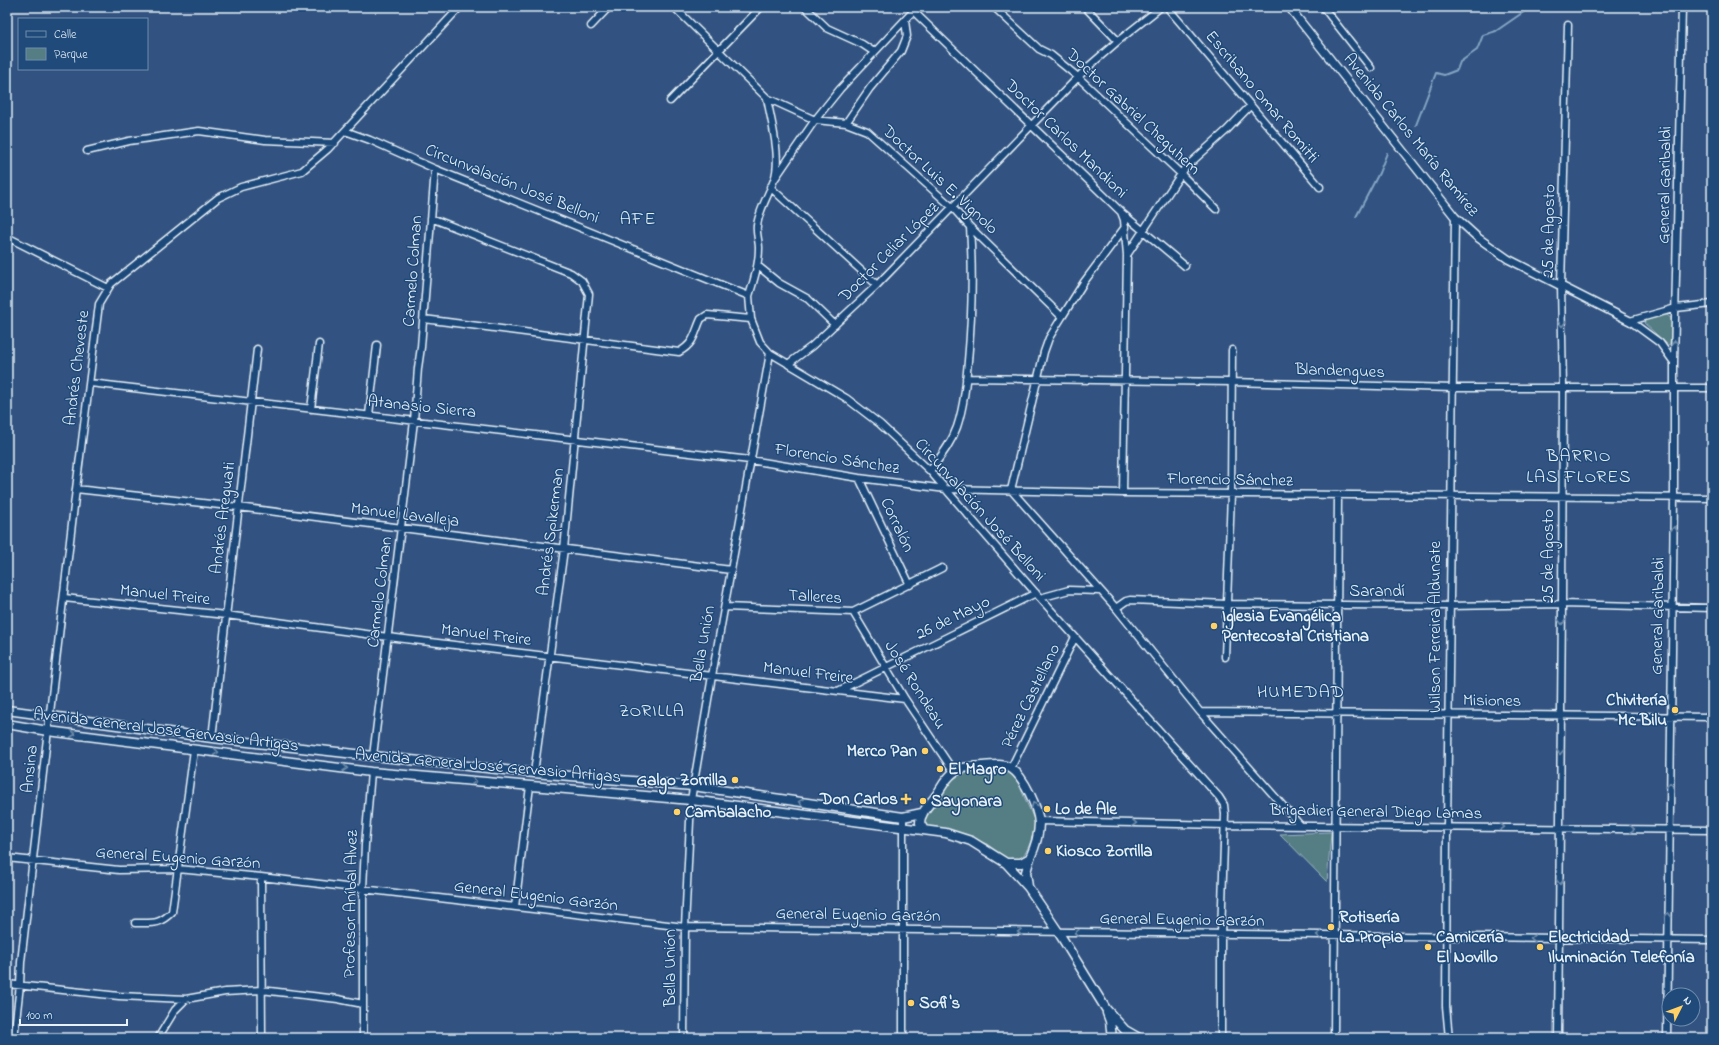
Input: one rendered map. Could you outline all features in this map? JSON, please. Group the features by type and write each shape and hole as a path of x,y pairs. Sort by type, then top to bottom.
{"main road":[{"name":"Avenida General José Gervasio Artigas","path":"7,710 49,717 212,738 373,756 534,773 693,786 903,817 922,813"},
{"name":"Avenida General José Gervasio Artigas","path":"7,724 48,731 370,772 691,800 946,833 971,841 1006,863"},
{"path":"924,830 920,823 922,813 946,780 954,772 964,767 997,764 1011,768 1025,785 1039,821 1037,838 1026,872 1028,887"},
{"path":"1006,863 1021,863 1030,858"},
{"path":"1006,863 1028,887 1059,933 1106,1009 1125,1030 1139,1038"},
{"path":"1106,1009 1110,1021 1112,1038"}],"street":[{"path":"87,151 129,141 199,131 266,140 335,143 460,7"},
{"path":"591,26 609,7"},
{"name":"Doctor Luis E. Vignolo","path":"674,7 767,98 815,120 846,123 867,131 952,208 1062,317"},
{"path":"670,101 761,7"},
{"path":"805,7 827,28 855,40 874,52"},
{"name":"Doctor Gabriel Cheguhem","path":"994,7 1039,49 1051,55 1078,77 1216,209"},
{"path":"1084,7 1118,41"},
{"name":"Doctor Celiar López","path":"788,364 812,346 877,285 1078,77 1118,41 1161,7"},
{"name":"Escribano Omar Romitti","path":"1167,7 1320,187"},
{"name":"Avenida Carlos María Ramírez","path":"1289,7 1455,217 1477,237 1508,259 1630,321"},
{"name":"Avenida Carlos María Ramírez","path":"1323,7 1371,68"},
{"name":"General Garibaldi","path":"1667,1038 1674,497 1674,363 1682,7"},
{"path":"750,296 758,266 759,248 757,225 770,187 815,120 840,88 905,20 913,8"},
{"name":"Doctor Carlos Mandioni","path":"913,8 1121,212 1125,227 1127,255 1123,493"},
{"path":"846,123 870,88 901,51 907,36 905,20"},
{"name":"25 de Agosto","path":"1558,1038 1563,387 1561,285 1568,26"},
{"path":"767,98 776,148 774,180"},
{"path":"1127,255 1185,168 1227,130 1250,106"},
{"name":"Circunvalación José Belloni","path":"345,131 750,296 751,319 760,342 770,353 846,398 880,424 930,472 1038,596 1219,797 1224,805 1225,825 1221,934 1221,1038"},
{"name":"Andrés Cheveste","path":"49,717 99,304 108,288 218,198 241,187 302,171 335,143"},
{"name":"Carmelo Colman","path":"373,756 414,421 424,320 435,168"},
{"path":"770,187 877,285"},
{"path":"1121,212 1185,266"},
{"name":"Wilson Ferreira Aldunate","path":"1449,1038 1446,1006 1447,827 1450,496 1455,217"},
{"name":"Andrés Spikerman","path":"432,218 571,273 582,281 589,294 564,549 534,773"},
{"path":"930,472 950,444 957,427 965,393 970,336 972,256 970,227"},
{"path":"1011,490 1044,352 1049,338 1084,282 1125,227"},
{"path":"7,237 108,288"},
{"path":"758,266 779,283 808,299 835,325"},
{"path":"1630,321 1676,308 1712,304"},
{"path":"424,320 679,352 685,349 693,340 701,319 707,315 751,319"},
{"path":"1630,321 1660,343 1674,363"},
{"path":"311,409 319,344"},
{"path":"369,415 377,345"},
{"name":"Andrés Areguati","path":"212,738 257,349"},
{"path":"1225,657 1231,494 1232,350"},
{"name":"Bella Unión","path":"684,1038 684,927 691,800 770,353"},
{"name":"Blandengues","path":"966,378 1231,382 1453,388 1712,388"},
{"name":"Atanasio Sierra","path":"90,383 414,421 576,438 750,460"},
{"name":"Florencio Sánchez","path":"750,460 859,478 946,489 1123,493 1712,498"},
{"name":"Corralón","path":"859,478 910,585"},
{"name":"Manuel Lavalleja","path":"76,489 238,507 731,570"},
{"name":"Circunvalación José Belloni","path":"1011,490 1099,591 1116,608 1200,712 1300,826"},
{"path":"1334,1038 1338,495"},
{"name":"Talleres","path":"724,607 853,612 942,568"},
{"name":"26 de Mayo","path":"840,690 1038,596 1069,590 1099,591"},
{"name":"Manuel Freire","path":"64,598 226,615 388,637 905,699"},
{"name":"Sarandí","path":"1116,608 1130,600 1227,604 1450,606 1562,604 1712,608"},
{"name":"José Rondeau","path":"853,612 905,699 954,772"},
{"name":"Pérez Castellano","path":"1011,768 1075,637"},
{"name":"Misiones","path":"1200,712 1712,718"},
{"name":"Ansina","path":"14,1038 21,962 34,861 49,717"},
{"path":"135,923 156,924 165,919 172,912 194,750"},
{"name":"Profesor Aníbal Alvez","path":"363,1038 363,889 370,772"},
{"path":"515,907 530,786"},
{"path":"903,817 903,1038"},
{"name":"Brigadier General Diego Lamas","path":"1039,821 1225,825 1712,830"},
{"name":"General Eugenio Garzón","path":"7,858 119,870 178,868 684,927 903,929 1059,933 1712,940"},
{"path":"261,877 262,1038"},
{"path":"7,984 119,996 186,999 225,992 261,990 338,999 363,1004"},
{"path":"158,1038 175,1010 186,999"}],"green space":[{"path":"1667,315 1672,319 1670,344 1668,345 1644,323 1645,320"},
{"path":"1002,770 1011,773 1017,780 1035,822 1034,832 1026,852 1020,859 1007,859 987,844 956,832 926,827 923,820 940,793 957,776 973,771"},
{"path":"1331,832 1327,882 1280,834"}],"waterway":[{"path":"1416,125 1436,73 1444,75 1457,70 1460,62 1477,50 1483,35 1496,31 1525,11 1526,7"},
{"path":"1356,217 1379,173 1387,153"}],"place":[{"name":"Iglesia Evangélica Pentecostal Cristiana","path":"1214,626"},
{"name":"Chivitería Mc Bilu","path":"1675,710"},
{"name":"Merco Pan","path":"925,751"},
{"name":"El Magro","path":"940,769"},
{"name":"Galgo Zorrilla","path":"735,780"},
{"name":"Don Carlos","path":"906,799"},
{"name":"Sayonara","path":"923,801"},
{"name":"Lo de Ale","path":"1047,809"},
{"name":"Cambalacho","path":"677,812"},
{"name":"Kiosco Zorrilla","path":"1048,851"},
{"name":"Rotisería La Propia","path":"1331,927"},
{"name":"Carnicería El Novillo","path":"1428,947"},
{"name":"Electricidad Iluminación Telefonía","path":"1540,947"},
{"name":"Sofi's","path":"911,1003"}],"district":[{"name":"AFE","path":"638,220"},
{"name":"BARRIO LAS FLORES","path":"1579,467"},
{"name":"HUMEDAD","path":"1301,693"},
{"name":"ZORILLA","path":"652,712"}]}
